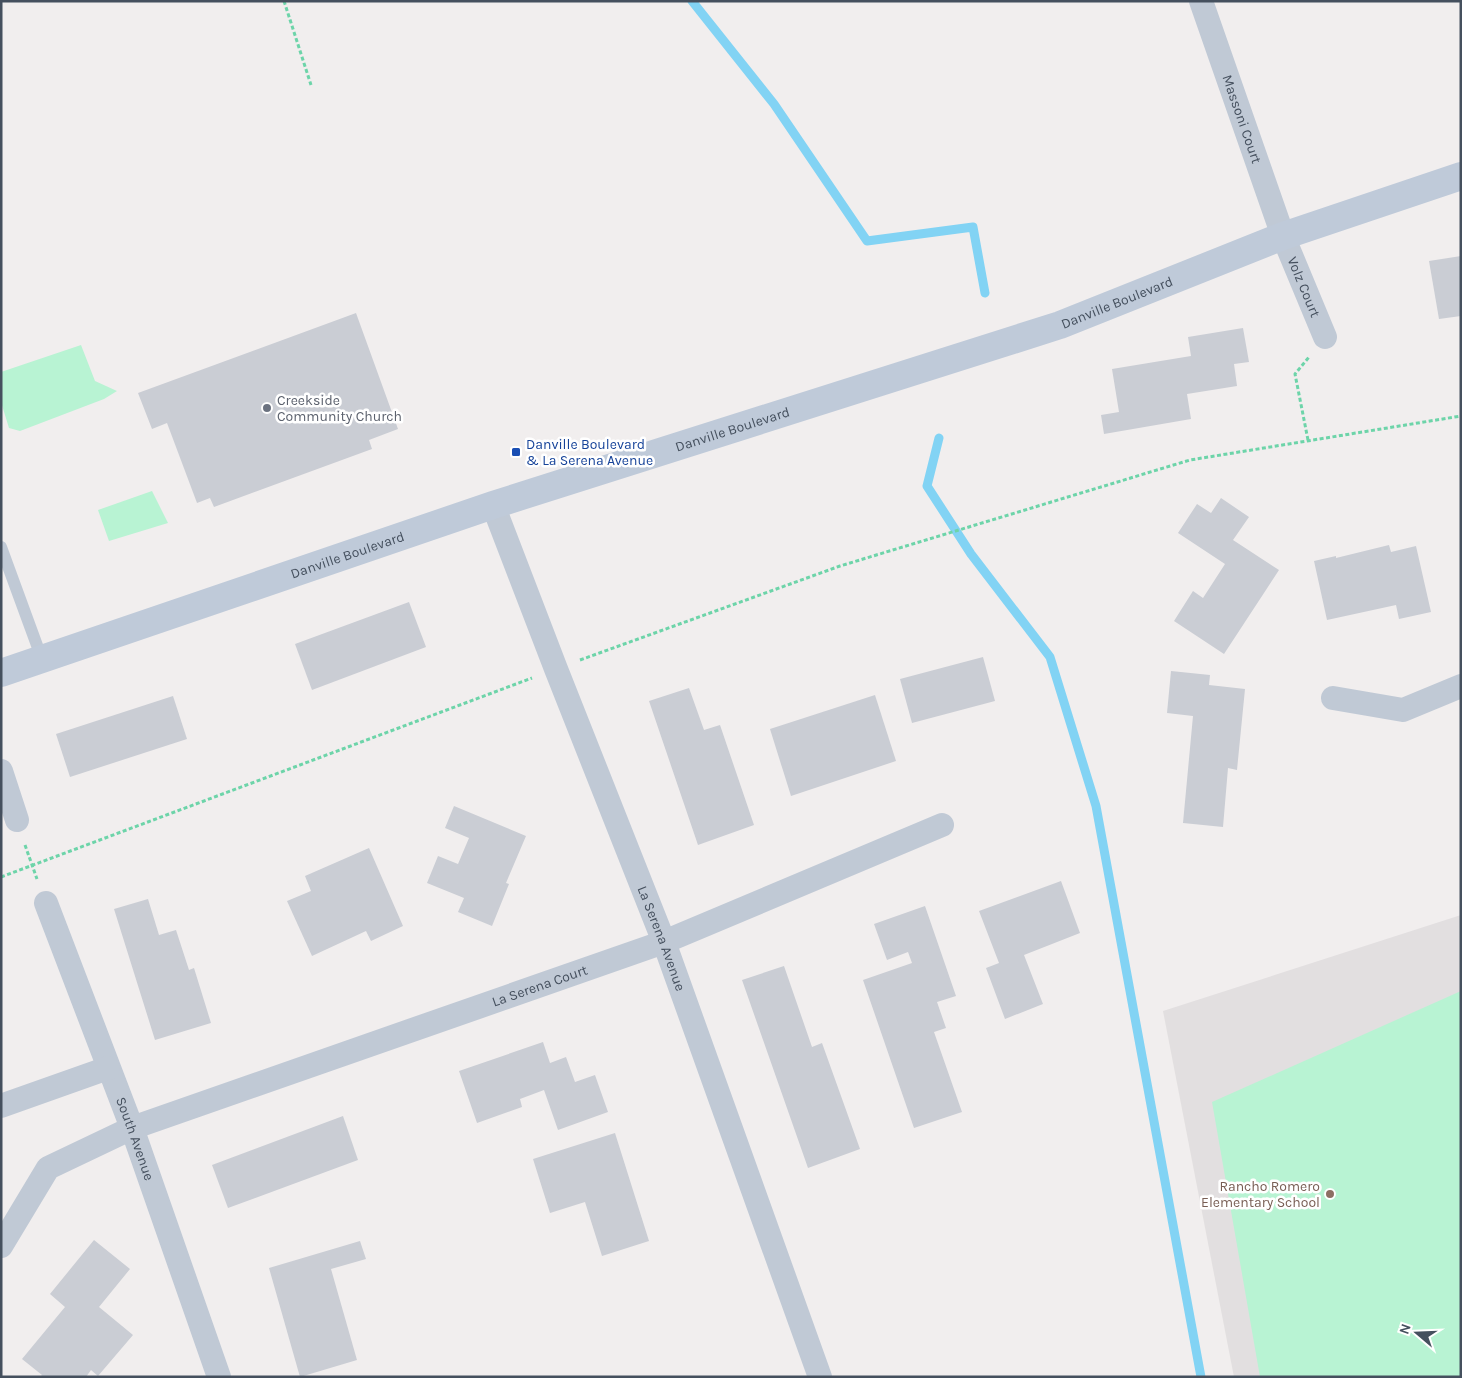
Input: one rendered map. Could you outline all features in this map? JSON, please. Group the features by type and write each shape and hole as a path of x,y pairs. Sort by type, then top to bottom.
{"main road":[{"name":"Danville Boulevard","path":"1,673 493,505 1060,325 1283,236 1461,176"}],"street":[{"name":"Massoni Court","path":"1201,1 1283,236"},
{"name":"Volz Court","path":"1283,236 1325,337"},
{"name":"La Serena Avenue","path":"493,505 664,942 820,1377"},
{"path":"1332,698 1403,710 1461,686"},
{"path":"1,771 17,820"},
{"name":"La Serena Court","path":"1,1246 48,1168 132,1128 664,942 942,825"},
{"name":"South Avenue","path":"46,903 132,1128 220,1377"},
{"path":"1,1106 108,1068"}],"lane":[{"path":"1,547 42,659"}],"path":[{"path":"284,1 311,85"},
{"path":"1308,440 1295,374 1325,337"},
{"path":"1,877 556,669 840,566 1190,460 1461,416"},
{"path":"17,820 46,903"}],"shaded area":[{"name":"Rancho Romero Elementary School","path":"1461,915 1461,1377 1234,1377 1163,1011"}],"green space":[{"path":"81,345 95,381 117,391 104,399 20,431 9,428 1,402 1,372"},
{"path":"152,491 168,523 109,541 98,510"},
{"name":"Rancho Romero Elementary School","path":"1461,991 1461,1377 1260,1377 1212,1102"}],"building":[{"path":"1461,256 1461,316 1439,319 1429,261"},
{"name":"Creekside Community Church","path":"356,313 398,429 369,440 372,449 214,507 210,498 197,503 167,423 152,429 138,393"},
{"path":"1243,328 1249,362 1234,364 1237,386 1187,394 1191,419 1104,434 1101,415 1119,412 1112,369 1191,356 1188,337"},
{"path":"1221,498 1249,517 1233,540 1279,570 1224,654 1174,621 1193,591 1203,598 1225,564 1178,533 1197,504 1211,513"},
{"path":"1389,545 1391,552 1416,546 1431,612 1399,619 1396,605 1327,620 1314,561 1336,556 1336,558"},
{"path":"409,602 426,647 312,690 295,644"},
{"path":"983,657 995,701 912,723 900,679"},
{"path":"1171,671 1210,675 1209,685 1245,689 1237,770 1228,768 1223,827 1183,823 1193,716 1167,713"},
{"path":"689,688 704,730 720,725 754,825 698,845 649,701"},
{"path":"875,695 896,761 791,796 770,729"},
{"path":"173,696 187,739 70,777 56,734"},
{"path":"454,806 526,836 506,883 509,884 492,926 458,912 464,898 427,883 438,856 458,864 469,838 445,828"},
{"path":"369,848 403,926 371,941 366,931 312,956 287,901 311,891 305,876"},
{"path":"1061,881 1080,933 1024,955 1043,1004 1005,1019 986,968 999,963 979,911"},
{"path":"148,899 159,935 176,930 189,970 194,968 211,1023 155,1040 114,909"},
{"path":"925,906 956,996 937,1002 946,1028 934,1032 962,1112 914,1128 863,980 912,963 908,952 887,960 874,924"},
{"path":"784,966 812,1047 822,1043 860,1149 808,1168 742,980"},
{"path":"543,1042 550,1063 566,1057 575,1082 595,1075 608,1112 558,1130 544,1090 520,1099 522,1107 477,1123 459,1071"},
{"path":"343,1116 358,1160 228,1208 212,1165"},
{"path":"615,1133 649,1241 602,1256 585,1202 550,1213 533,1159"},
{"path":"94,1240 130,1269 99,1307 133,1335 98,1376 91,1370 86,1377 40,1377 42,1375 22,1359 65,1307 50,1294"},
{"path":"360,1241 366,1259 331,1269 357,1360 300,1377 269,1268"}],"waterway":[{"path":"692,1 774,104 867,241 973,227 985,293"},
{"path":"939,438 927,486 971,554 1050,657 1096,806 1201,1377"}],"place":[{"name":"Creekside Community Church","path":"267,408"},
{"name":"Danville Boulevard & La Serena Avenue","path":"516,452"},
{"name":"Rancho Romero Elementary School","path":"1330,1194"}]}
